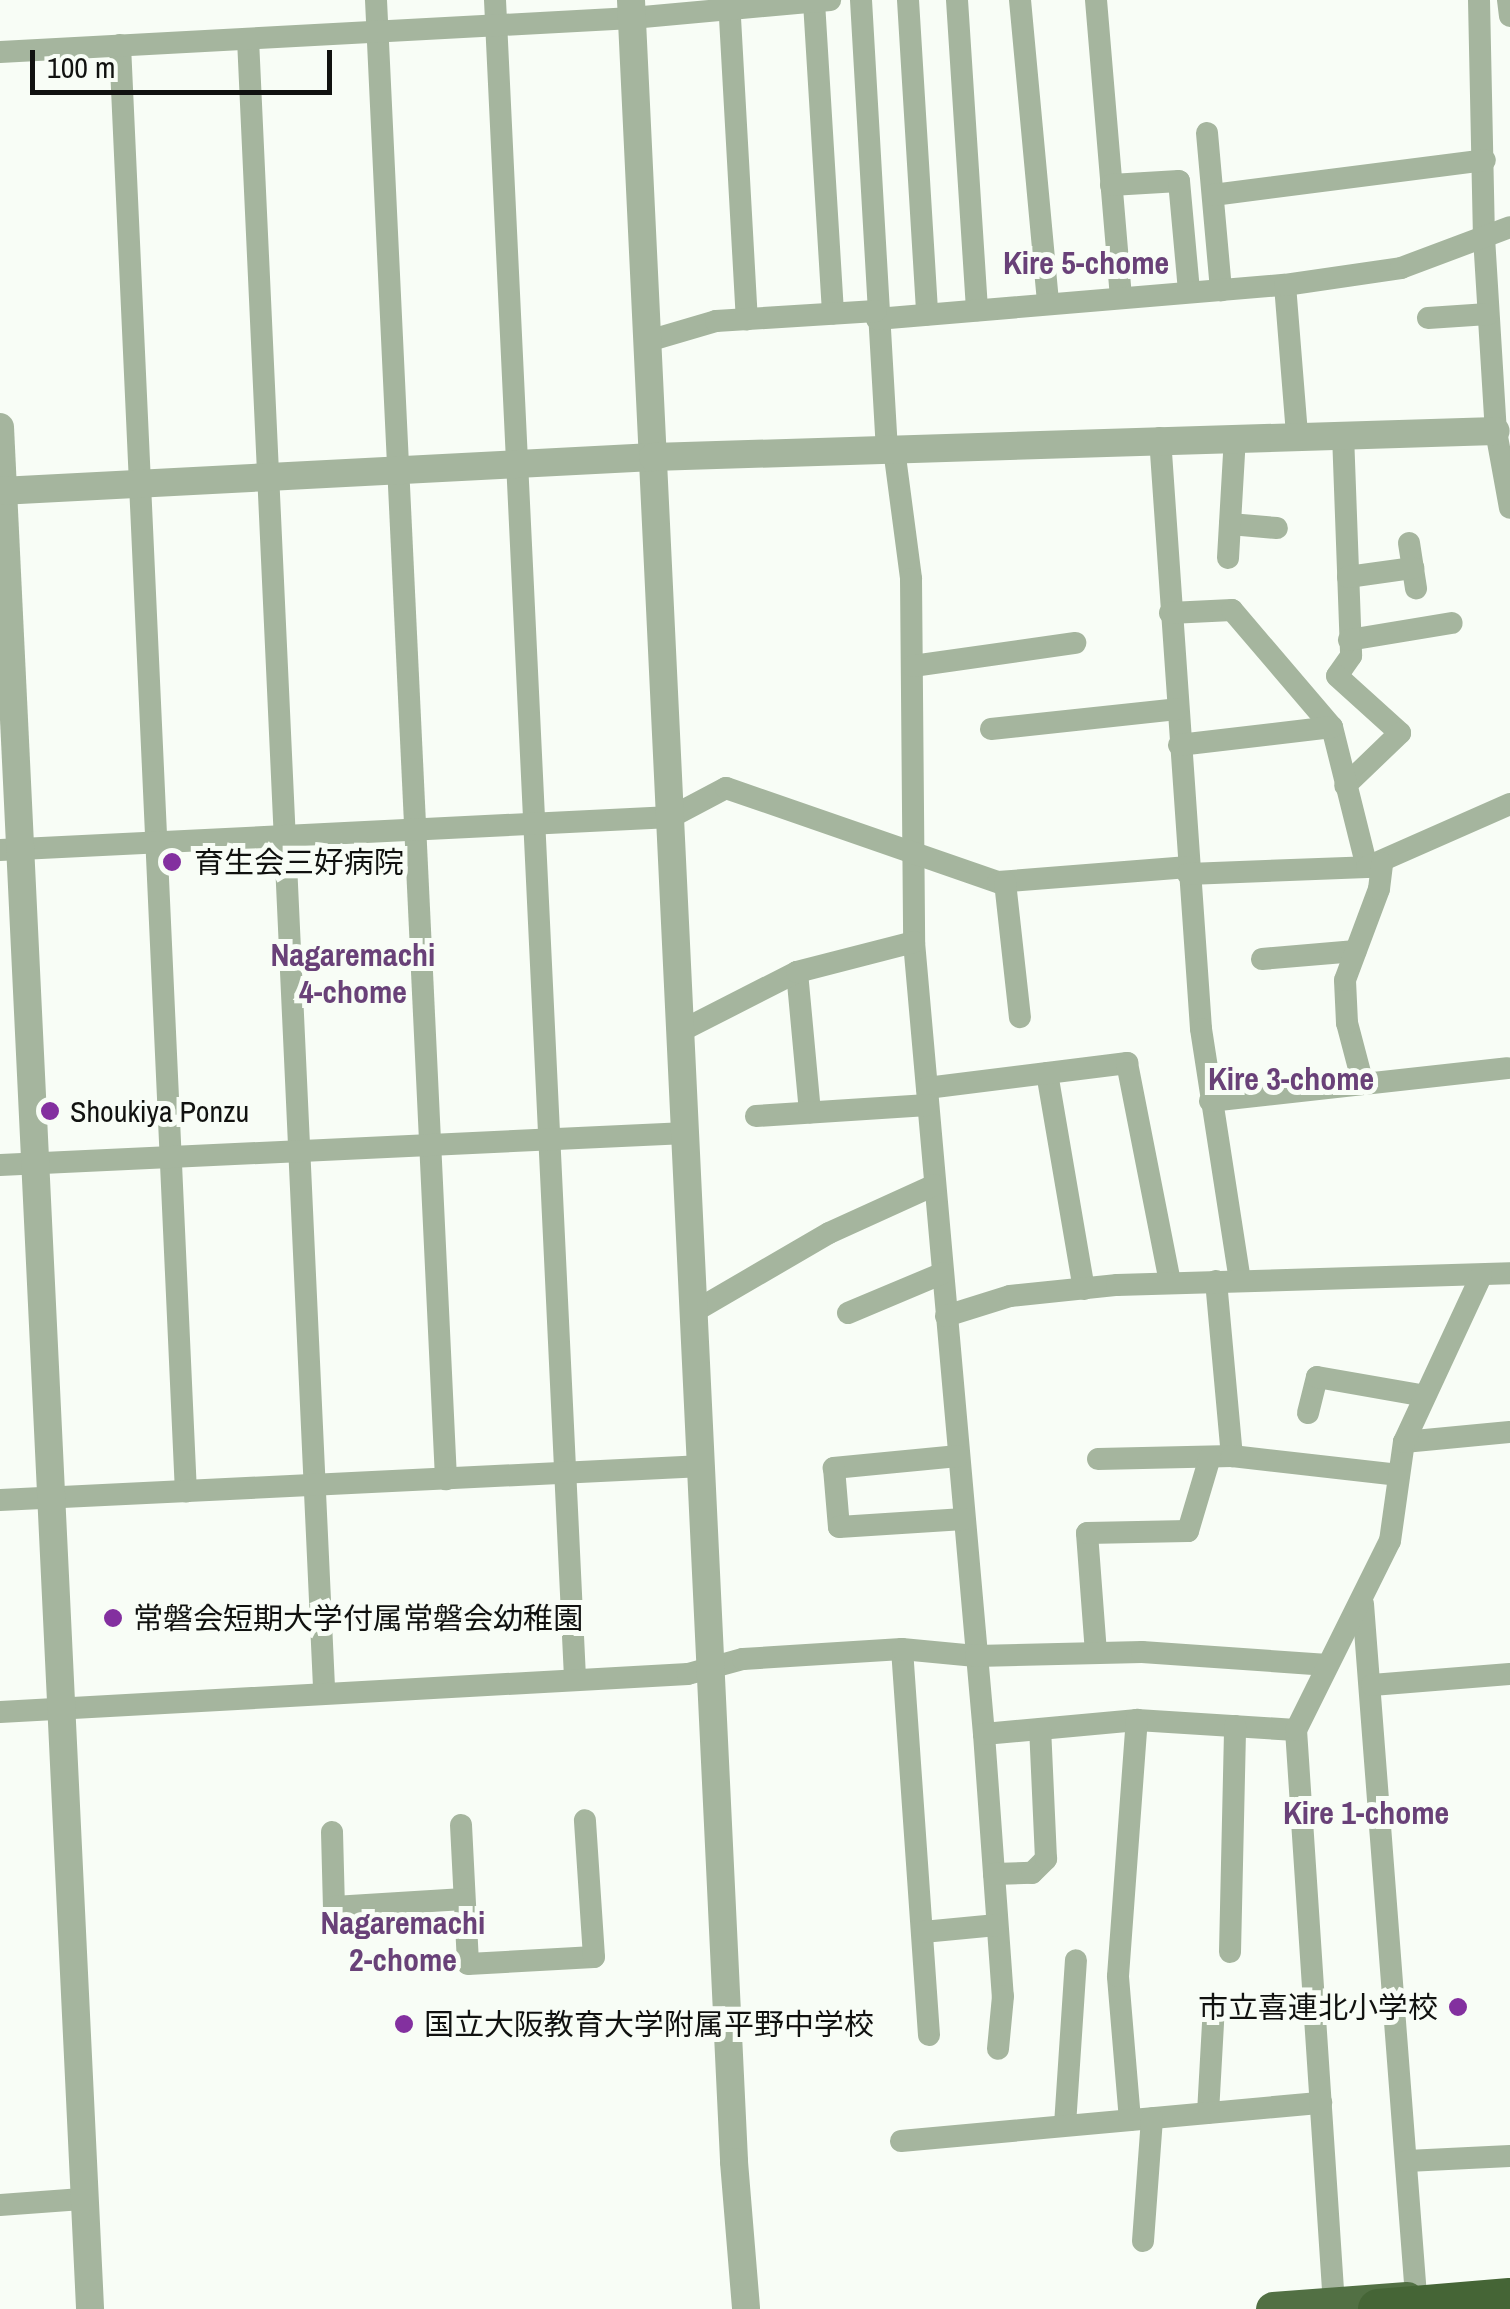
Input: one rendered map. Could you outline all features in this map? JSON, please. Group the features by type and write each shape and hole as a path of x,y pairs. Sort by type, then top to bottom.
{"highway":[{"path":"1273,2309 1417,2304 1510,2295"},
{"path":"1378,2309 1510,2295"}],"street":[{"path":"376,0 446,1479"},
{"path":"495,0 570,1473 575,1678"},
{"path":"0,52 496,25 631,9 826,0 833,314"},
{"path":"861,0 883,304 877,315 910,579 914,942 984,1734 1003,1996 998,2049"},
{"path":"908,0 927,314"},
{"path":"956,0 977,310"},
{"path":"1020,0 1048,303"},
{"path":"1096,0 1121,296"},
{"path":"1480,0 1484,237 1498,283 1488,314 1496,431 1509,496"},
{"path":"1508,0 1510,16"},
{"path":"729,4 747,319"},
{"path":"631,9 710,1667 746,2309"},
{"path":"248,38 280,836 324,1690"},
{"path":"120,45 152,843 172,1158 186,1492"},
{"path":"1207,133 1221,290"},
{"path":"1213,194 1485,160"},
{"path":"1111,185 1179,181 1189,290"},
{"path":"648,341 747,319 927,314 1284,285 1401,268 1510,226"},
{"path":"1284,285 1297,436"},
{"path":"1428,318 1488,314"},
{"path":"0,427 10,850 37,1164 90,2309"},
{"path":"2,490 653,457 1160,438 1496,431"},
{"path":"1343,434 1351,656 1337,676 1400,732 1345,786"},
{"path":"1228,558 1235,437"},
{"path":"1096,1654 1087,1533 1188,1531 1221,1457 1228,1280 1188,870 1160,438"},
{"path":"1230,524 1277,528"},
{"path":"1348,577 1415,578 1409,543"},
{"path":"1170,613 1232,610 1332,727 1345,786 1374,865 1356,950 1345,980 1346,1008 1362,1080"},
{"path":"1349,640 1452,624"},
{"path":"913,666 1076,644"},
{"path":"991,729 1177,709"},
{"path":"1180,745 1332,727"},
{"path":"10,850 671,816 726,788 912,857 1005,882 1188,870 1374,865 1510,804"},
{"path":"1005,882 1020,1017"},
{"path":"681,1031 797,972 914,942"},
{"path":"1262,958 1356,950"},
{"path":"797,972 810,1112"},
{"path":"756,1116 927,1097 1047,1073 1128,1063 1170,1283"},
{"path":"1210,1102 1362,1080 1507,1068"},
{"path":"1047,1073 1084,1288"},
{"path":"0,1166 686,1133"},
{"path":"695,1311 830,1233 935,1185"},
{"path":"848,1313 943,1273"},
{"path":"946,1316 1010,1296 1084,1288 1510,1273"},
{"path":"1334,2305 1296,1730 1363,1604 1390,1542 1404,1442 1420,1395 1481,1276"},
{"path":"1308,1413 1318,1377 1420,1395"},
{"path":"1404,1442 1510,1432"},
{"path":"958,1456 834,1468 839,1527 964,1518"},
{"path":"1098,1459 1221,1457 1399,1475"},
{"path":"0,1500 703,1466"},
{"path":"1363,1604 1417,2304"},
{"path":"0,1712 575,1678 902,1649 976,1656 1096,1654 1328,1665"},
{"path":"902,1649 930,2035"},
{"path":"1372,1685 1510,1674"},
{"path":"984,1734 1137,1720 1296,1730"},
{"path":"1137,1720 1118,1976 1141,2119 1143,2241"},
{"path":"1230,1952 1234,1726"},
{"path":"994,1874 1032,1873 1046,1859 1040,1729"},
{"path":"461,1826 468,1964 594,1958 584,1820"},
{"path":"332,1832 334,1908 464,1899"},
{"path":"923,1932 997,1925"},
{"path":"1065,2125 1076,1960"},
{"path":"1208,2112 1214,2007"},
{"path":"901,2141 1321,2103"},
{"path":"1408,2161 1510,2156"},
{"path":"0,2206 82,2198"}],"place":[{"name":"育生会三好病院","path":"172,862"},
{"name":"Shoukiya Ponzu","path":"50,1111"},
{"name":"常磐会短期大学付属常磐会幼稚園","path":"113,1618"},
{"name":"市立喜連北小学校","path":"1458,2007"},
{"name":"国立大阪教育大学附属平野中学校","path":"404,2024"}],"district":[{"name":"Kire 5-chome","path":"1086,263"},
{"name":"Nagaremachi 4-chome","path":"353,974"},
{"name":"Kire 3-chome","path":"1291,1079"},
{"name":"Kire 1-chome","path":"1366,1813"},
{"name":"Nagaremachi 2-chome","path":"403,1942"}]}
